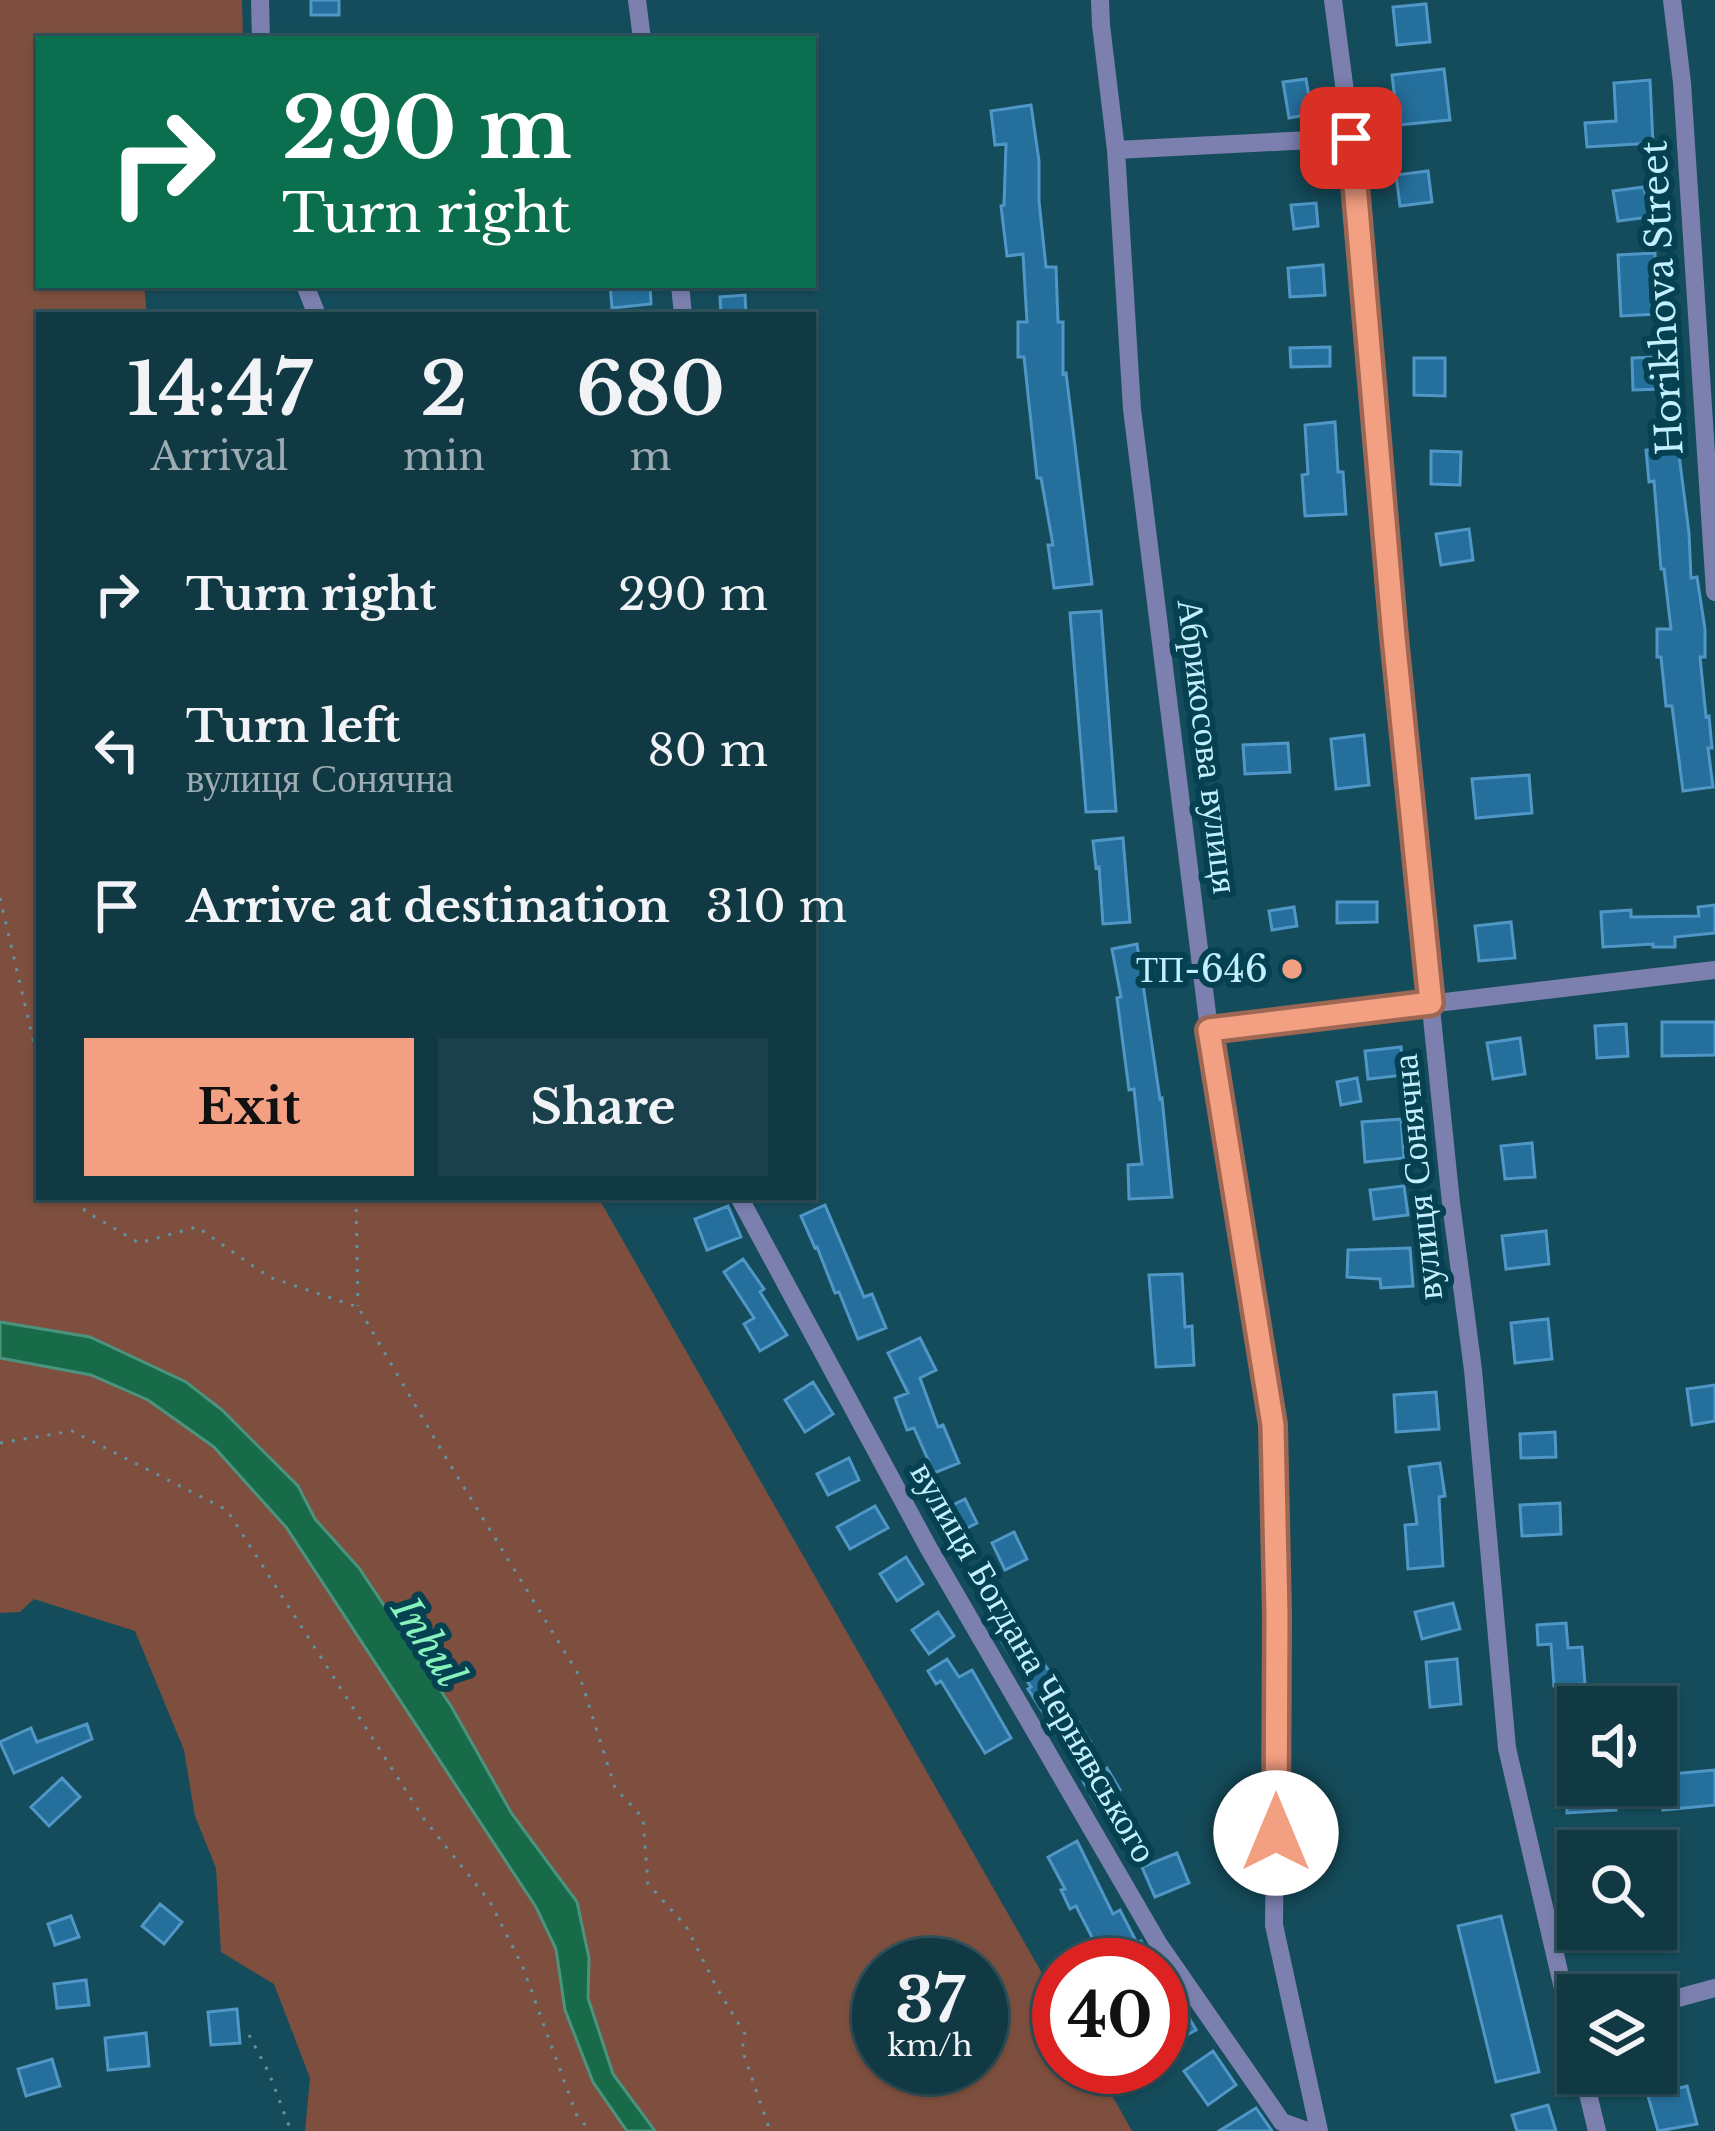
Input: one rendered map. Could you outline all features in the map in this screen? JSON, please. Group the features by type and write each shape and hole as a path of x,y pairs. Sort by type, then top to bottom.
{"street":[{"path":"260,0 261,36"},
{"path":"637,0 642,36"},
{"name":"вулиця Сонячна","path":"1333,0 1351,138 1394,637 1451,1203 1473,1370 1507,1748 1561,1974"},
{"name":"Horikhova Street","path":"1672,0 1682,83 1715,592"},
{"name":"Абрикосова вулиця","path":"1099,3 1116,150 1132,409 1209,1030 1273,1425 1277,1615 1274,1925 1319,2131"},
{"path":"1116,150 1351,138"},
{"path":"1209,1030 1715,970"},
{"name":"вулиця Богдана Чернявського","path":"741,1200 928,1547 1158,1943 1282,2122 1307,2131"},
{"path":"1677,1998 1715,1988"},
{"path":"1588,2094 1597,2131"}],"path":[{"path":"0,898 36,1052"},
{"path":"81,1200 85,1211 139,1243 197,1227 269,1277 358,1307"},
{"path":"356,1200 358,1307 580,1677 615,1788 644,1819 648,1884 686,1926 745,2035 742,2049 770,2131"},
{"path":"0,1443 72,1431 227,1510 424,1819 490,1903 522,1965 578,2116 590,2131"},
{"path":"249,2036 291,2131"}],"shaded area":[{"path":"0,0 242,0 243,36 36,36 36,288 144,288 147,312 36,312 36,1200 600,1200 1032,1956 1032,2094 1111,2094 1132,2131 655,2131 613,2074 588,1998 589,1958 451,1706 359,1568 315,1519 298,1486 222,1410 186,1382 90,1337 0,1322"},
{"path":"0,1322 90,1337 186,1382 222,1410 298,1486 315,1519 359,1568 451,1706 512,1814 577,1902 589,1958 588,1998 613,2074 655,2131 627,2131 593,2082 565,2010 556,1949 536,1907 286,1527 214,1447 148,1400 91,1375 0,1358"},
{"path":"0,1358 91,1375 148,1400 214,1447 286,1527 536,1907 556,1949 565,2010 593,2082 627,2131 305,2131 310,2078 274,1984 221,1952 216,1868 195,1816 184,1750 135,1631 34,1599 20,1612 0,1613"}],"building":[{"path":"311,0 339,0 339,15 311,15"},
{"path":"1426,4 1430,42 1397,45 1393,7"},
{"path":"1444,69 1450,120 1398,125 1392,75"},
{"path":"1306,79 1312,114 1289,118 1283,82"},
{"path":"1650,80 1653,143 1587,147 1585,123 1616,121 1614,83"},
{"path":"1031,105 1046,267 1056,267 1063,374 1092,584 1054,588 1048,545 1053,545 1041,478 1037,478 1024,357 1018,357 1018,322 1027,322 1023,254 1007,256 1001,206 1006,144 995,145 991,111"},
{"path":"1428,171 1432,202 1400,206 1396,175"},
{"path":"1644,187 1649,217 1618,221 1613,191"},
{"path":"1316,203 1318,226 1294,229 1291,205"},
{"path":"1655,253 1658,314 1621,316 1618,255"},
{"path":"1323,265 1325,295 1290,297 1288,268"},
{"path":"610,288 650,288 651,304 612,308"},
{"path":"745,295 746,312 721,312 720,297"},
{"path":"1330,347 1330,366 1291,367 1290,348"},
{"path":"1662,357 1663,389 1633,390 1632,358"},
{"path":"1414,358 1445,358 1445,396 1414,395"},
{"path":"1335,422 1346,514 1305,516 1305,425"},
{"path":"1678,447 1691,578 1697,577 1705,629 1705,657 1700,657 1713,787 1683,791 1672,706 1666,706 1661,657 1657,657 1657,629 1671,629 1654,481 1649,482 1646,450"},
{"path":"1431,451 1461,452 1460,485 1431,484"},
{"path":"1469,529 1473,560 1441,565 1436,534"},
{"path":"1101,611 1116,811 1086,812 1070,613"},
{"path":"1364,735 1369,785 1336,789 1331,739"},
{"path":"1288,743 1290,772 1245,774 1243,745"},
{"path":"1529,775 1532,813 1476,818 1472,779"},
{"path":"1123,838 1130,922 1103,924 1093,841"},
{"path":"1337,902 1377,902 1377,922 1337,923"},
{"path":"1715,905 1715,933 1675,937 1675,947 1603,947 1601,912 1631,910 1631,917 1699,916 1698,907"},
{"path":"1294,907 1297,926 1272,930 1269,911"},
{"path":"1511,922 1515,958 1479,961 1475,926"},
{"path":"1137,944 1162,1098 1172,1197 1129,1199 1128,1165 1142,1164 1112,949"},
{"path":"1662,1022 1715,1022 1715,1055 1662,1056"},
{"path":"1626,1024 1628,1056 1597,1058 1595,1026"},
{"path":"1520,1038 1525,1074 1493,1079 1487,1043"},
{"path":"1401,1047 1404,1075 1368,1079 1365,1051"},
{"path":"1357,1078 1361,1101 1341,1105 1337,1082"},
{"path":"1401,1119 1404,1158 1365,1162 1362,1122"},
{"path":"1532,1143 1535,1177 1505,1179 1501,1146"},
{"path":"1404,1186 1408,1215 1374,1219 1370,1190"},
{"path":"825,1205 864,1297 872,1294 886,1328 858,1339 801,1216"},
{"path":"728,1206 741,1237 707,1250 695,1219"},
{"path":"1546,1231 1549,1264 1506,1269 1502,1236"},
{"path":"1410,1248 1413,1286 1381,1288 1380,1279 1347,1277 1348,1250"},
{"path":"743,1259 787,1335 760,1351 744,1324 754,1318 724,1272"},
{"path":"1182,1274 1185,1327 1192,1326 1194,1365 1156,1367 1149,1275"},
{"path":"1548,1319 1552,1359 1515,1363 1511,1323"},
{"path":"920,1338 936,1370 920,1378 938,1427 943,1425 959,1463 934,1473 914,1428 907,1430 895,1398 908,1393 888,1353"},
{"path":"813,1382 833,1414 805,1432 785,1400"},
{"path":"1715,1385 1715,1421 1692,1425 1687,1389"},
{"path":"1436,1392 1439,1429 1396,1432 1394,1395"},
{"path":"1555,1432 1556,1457 1521,1458 1520,1434"},
{"path":"849,1458 859,1480 828,1495 817,1474"},
{"path":"1440,1463 1445,1496 1439,1497 1443,1566 1408,1569 1405,1525 1417,1524 1409,1467"},
{"path":"965,1499 977,1523 957,1533 945,1509"},
{"path":"1560,1503 1561,1534 1522,1536 1520,1505"},
{"path":"875,1506 888,1528 850,1549 837,1527"},
{"path":"1014,1532 1027,1559 1005,1570 992,1543"},
{"path":"906,1557 923,1584 897,1601 880,1574"},
{"path":"1453,1603 1460,1629 1422,1639 1415,1612"},
{"path":"938,1612 954,1636 929,1654 912,1630"},
{"path":"1566,1623 1568,1648 1582,1647 1585,1684 1554,1686 1551,1644 1538,1645 1537,1625"},
{"path":"1021,1630 1090,1741 1069,1753 1002,1642"},
{"path":"947,1659 959,1677 972,1670 1011,1738 985,1753 941,1681 936,1684 928,1671"},
{"path":"1457,1659 1461,1704 1430,1707 1426,1662"},
{"path":"87,1724 92,1739 14,1773 0,1742 31,1728 37,1742"},
{"path":"1107,1768 1120,1790 1096,1804 1083,1781"},
{"path":"1715,1770 1715,1805 1663,1810 1663,1806 1677,1806 1677,1773"},
{"path":"62,1778 80,1797 49,1826 31,1807"},
{"path":"1567,1806 1616,1806 1616,1810 1567,1813"},
{"path":"1077,1841 1113,1914 1120,1910 1134,1938 1092,1938 1076,1906 1070,1909 1048,1857"},
{"path":"1177,1853 1189,1883 1155,1897 1142,1867"},
{"path":"160,1904 182,1922 164,1944 142,1926"},
{"path":"71,1916 79,1937 55,1945 48,1924"},
{"path":"1501,1916 1539,2072 1496,2082 1458,1926"},
{"path":"86,1980 89,2005 57,2008 54,1984"},
{"path":"237,2009 240,2043 211,2045 208,2012"},
{"path":"146,2033 149,2066 108,2070 105,2038"},
{"path":"1213,2051 1236,2085 1208,2105 1188,2077 1188,2068"},
{"path":"52,2059 60,2086 26,2096 18,2069"},
{"path":"1687,2086 1697,2124 1658,2131 1648,2096 1677,2094 1677,2089"},
{"path":"1548,2105 1556,2131 1517,2131 1512,2115"},
{"path":"1256,2108 1272,2131 1219,2131"}],"place":[{"name":"ТП-646","path":"1292,969"}],"route":[{"path":"1276,1833 1273,1425 1209,1030 1431,1003 1351,138"}],"water label":[{"name":"Inhul","path":"428,1642"}]}
